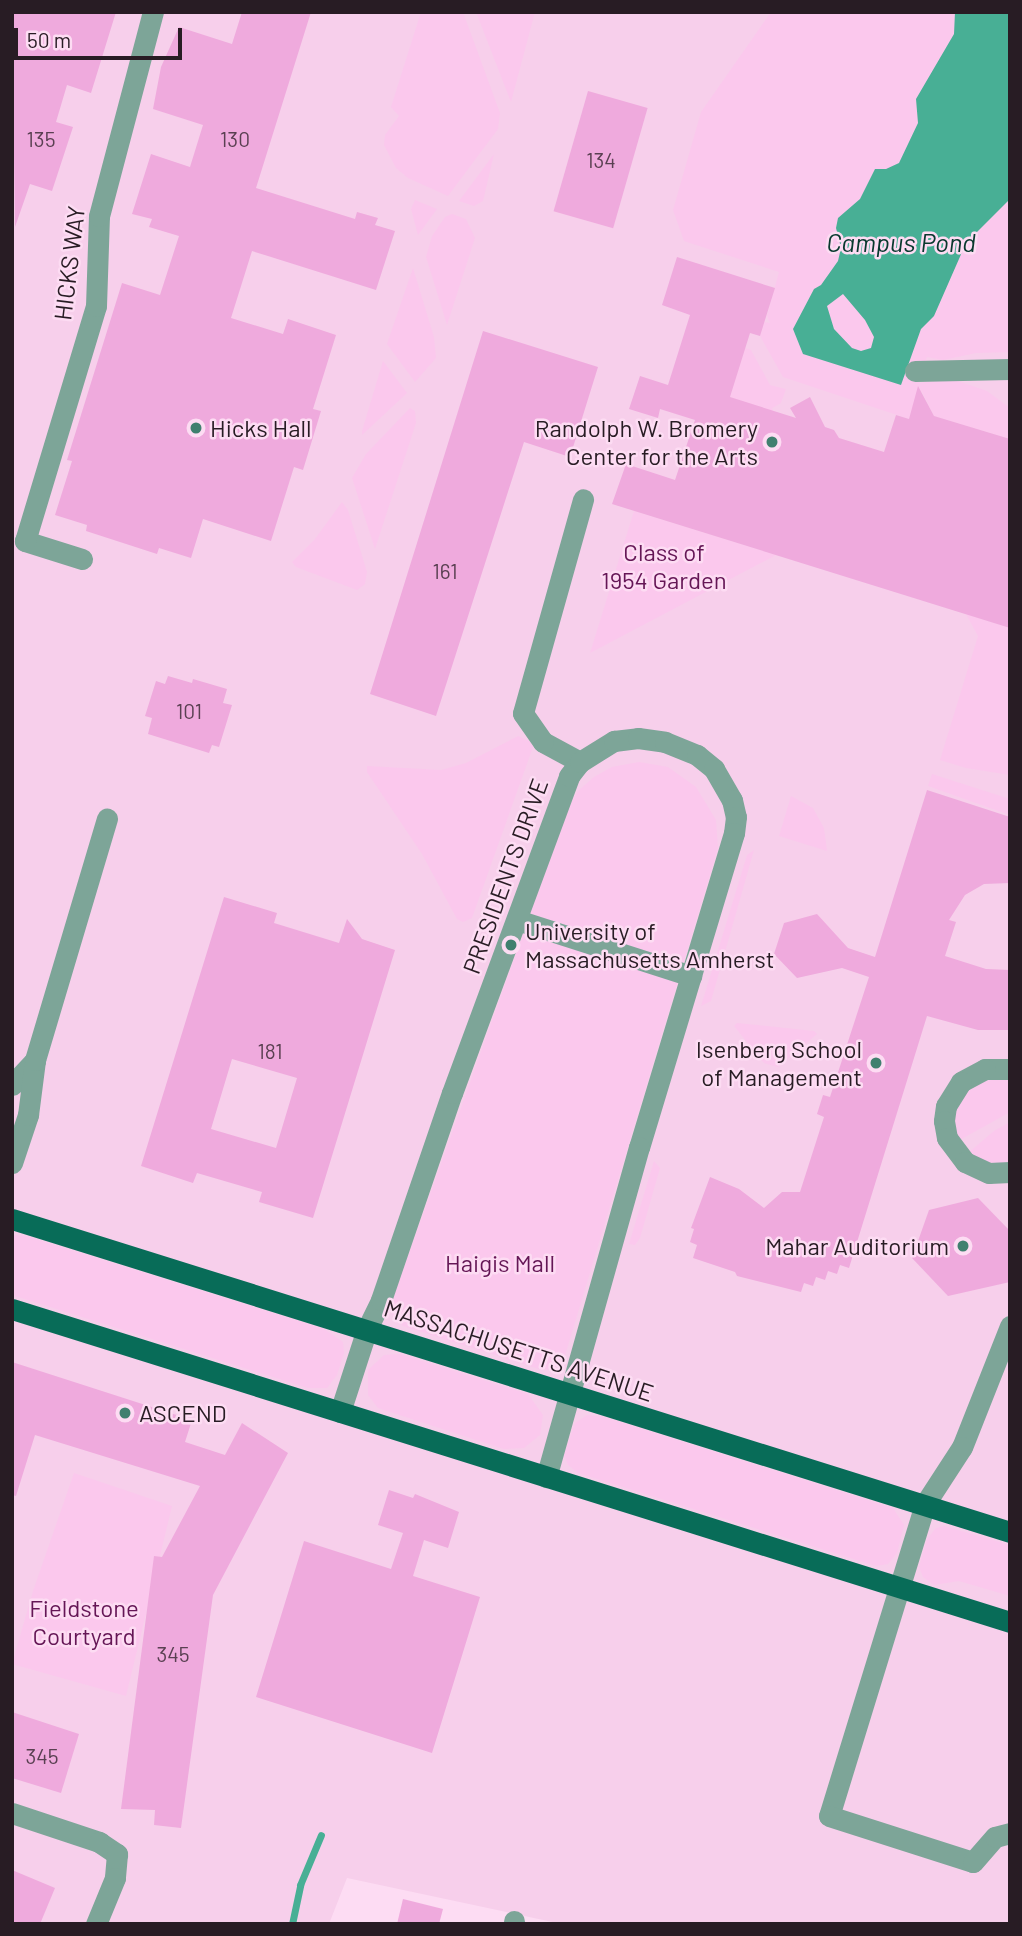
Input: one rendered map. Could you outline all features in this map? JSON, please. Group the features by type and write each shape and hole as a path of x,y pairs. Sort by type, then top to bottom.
{"main road":[{"name":"MASSACHUSETTS AVENUE","path":"12,1219 1010,1532"},
{"path":"12,1309 1010,1622"}],"street":[{"name":"HICKS WAY","path":"82,559 25,541 96,306 99,216 153,12"},
{"path":"915,371 1010,369"},
{"path":"580,762 543,742 523,713 583,499"},
{"name":"PRESIDENTS DRIVE","path":"340,1412 366,1329 381,1300 452,1093 561,794 580,762 614,741 638,738 665,742 707,761 726,786 736,817 734,833 577,1361 546,1477"},
{"path":"12,1163 28,1115 35,1060 107,819"},
{"path":"517,920 691,976"},
{"path":"12,1085 35,1060"},
{"path":"1010,1069 985,1069 961,1082 952,1093 944,1121 947,1138 965,1162 989,1173 1010,1172"},
{"path":"1010,1326 962,1447 925,1504 829,1816 973,1862 995,1838 1010,1833"},
{"path":"12,1813 99,1842 117,1854 115,1878 96,1924"}],"shaded area":[{"name":"University of Massachusetts Amherst","path":"12,12 1010,12 1010,1924 562,1924 347,1878 329,1924 12,1924"}],"green space":[{"path":"421,12 463,12 500,113 498,129 448,196 408,178 396,168 384,145 385,135 399,116 391,107"},
{"path":"476,12 535,12 511,102"},
{"path":"771,12 1010,12 1010,352 976,353 943,360 927,357 919,383 949,378 987,391 1010,408 1010,439 934,416 922,392 918,390 909,419 783,377 760,336 764,322 770,323 767,316 779,272 684,241 673,210 701,112"},
{"path":"494,154 483,201 474,206 459,201"},
{"path":"415,200 437,209 418,235 411,209"},
{"path":"452,214 466,219 475,238 447,325 426,257 432,236 445,217"},
{"path":"413,268 434,337 436,358 415,382 387,344"},
{"path":"745,348 751,350 770,385 786,389 781,403 772,408 775,415 730,397"},
{"path":"383,361 407,393 362,435 362,431"},
{"path":"410,408 415,411 416,423 375,549 352,478 366,454"},
{"path":"342,502 348,510 367,572 365,584 357,590 296,567 292,562 315,539"},
{"name":"Class of 1954 Garden","path":"634,511 776,555 590,653"},
{"path":"966,614 1010,628 1010,775 966,768 940,760 978,636"},
{"path":"518,736 529,741 533,747 472,918 463,922 457,919 422,854 367,772 367,766 441,770 466,763"},
{"name":"Haigis Mall","path":"639,762 668,767 696,787 716,820 718,848 564,1359 553,1369 539,1369 403,1326 392,1314 391,1304 568,808 578,791 594,777 612,767"},
{"path":"932,774 1010,799 1010,815 928,786"},
{"path":"791,796 813,808 824,828 827,851 779,836"},
{"path":"754,850 711,1001 701,1006 747,855"},
{"path":"737,1023 814,1031 817,1034 778,1067 764,1063 734,1026"},
{"path":"987,1077 1010,1078 1010,1112 958,1141 955,1135 954,1108 966,1088"},
{"path":"1010,1122 1010,1164 990,1165 967,1154 994,1131"},
{"path":"654,1161 660,1168 640,1238 635,1245 629,1244"},
{"path":"12,1235 26,1236 324,1329 343,1342 344,1353 337,1375 327,1388 308,1388 12,1295"},
{"path":"400,1354 528,1394 543,1415 540,1435 524,1448 504,1449 378,1408 368,1395 368,1370 384,1355"},
{"path":"587,1415 604,1417 893,1508 904,1525 897,1553 888,1564 876,1566 578,1473 568,1465 564,1455 575,1423"},
{"name":"Fieldstone Courtyard","path":"74,1473 172,1506 126,1696 12,1664 33,1591"},
{"path":"944,1526 1010,1545 1010,1596 959,1581 934,1585 923,1577 919,1567 927,1539 936,1528"}],"water":[{"name":"Campus Pond","path":"955,12 1010,12 1010,199 966,243 934,316 921,329 901,385 803,354 793,329 814,289 821,285 838,261 841,248 836,228 838,218 860,199 875,169 886,169 899,163 918,123 916,99 954,34","holes":["843,294 865,320 874,337 871,348 861,351 852,348 834,329 827,306"]}],"building":[{"path":"12,12 116,12 91,93 67,85 56,122 73,127 52,191 30,184 15,227"},
{"path":"242,12 311,12 256,188 355,219 357,212 378,218 375,225 395,231 376,290 252,251 231,318 283,334 288,319 336,335 313,409 321,411 303,470 294,467 271,541 203,519 191,558 159,548 157,554 86,531 87,525 55,515 72,461 67,460 122,283 160,295 179,236 149,227 152,219 132,214 151,154 190,167 203,125 153,109 161,67 179,27 232,44"},
{"path":"588,91 648,108 613,228 554,211"},
{"name":"Randolph W. Bromery Center for the Arts","path":"677,257 775,288 760,336 750,333 730,397 796,418 790,408 810,397 825,427 834,430 839,438 884,452 896,415 909,419 918,386 934,416 1010,439 1010,628 612,504 626,464 675,480 695,420 660,409 658,418 629,409 640,376 668,385 690,315 662,305"},
{"path":"483,331 598,367 570,457 524,442 436,716 370,694"},
{"path":"168,676 192,683 193,679 227,689 223,703 232,705 219,747 212,745 209,753 148,734 152,718 145,716 156,681 165,684"},
{"name":"Isenberg School of Management","path":"927,790 1010,817 1010,883 984,884 965,895 949,920 956,922 945,956 986,969 1010,970 1010,1030 978,1030 927,1016 849,1268 840,1265 837,1274 828,1271 825,1280 816,1277 813,1286 804,1283 801,1292 737,1276 735,1272 693,1258 697,1245 690,1242 694,1229 691,1228 710,1177 739,1189 764,1208 782,1192 800,1192 824,1117 817,1114 823,1095 830,1097 869,977 842,968 797,978 774,954 784,923 817,914 848,948 875,957"},
{"path":"224,897 277,913 274,923 339,943 347,919 362,939 395,950 313,1218 259,1202 262,1192 197,1173 193,1183 141,1166","holes":["232,1059 297,1078 276,1148 211,1129"]},
{"name":"Mahar Auditorium","path":"978,1198 1010,1231 1010,1282 948,1296 912,1258 929,1210"},
{"path":"12,1362 192,1420 185,1442 225,1455 242,1423 288,1453 213,1595 181,1828 154,1825 155,1810 121,1809 154,1556 162,1557 200,1486 35,1435 16,1496 12,1495"},
{"path":"389,1490 413,1498 415,1494 459,1512 448,1548 424,1540 413,1576 480,1597 432,1753 256,1697 304,1541 391,1569 403,1533 378,1525"},
{"path":"12,1712 79,1734 61,1793 12,1778"},
{"path":"12,1870 55,1888 40,1924 12,1924"},
{"path":"403,1899 443,1909 439,1924 397,1924"}],"waterway":[{"path":"292,1924 300,1885 321,1835"}],"place":[{"name":"Hicks Hall","path":"196,428"},
{"name":"Randolph W. Bromery Center for the Arts","path":"772,442"},
{"name":"University of Massachusetts Amherst","path":"511,945"},
{"name":"Isenberg School of Management","path":"876,1063"},
{"name":"Mahar Auditorium","path":"963,1246"},
{"name":"ASCEND","path":"125,1413"}]}
